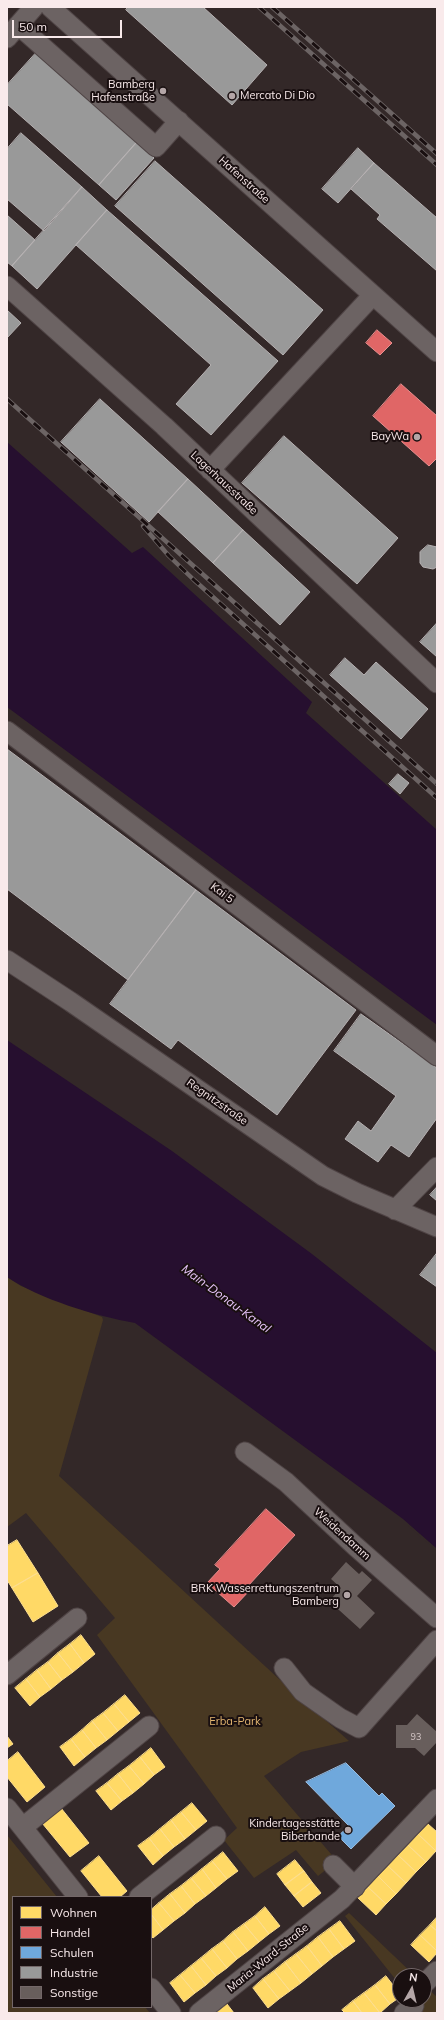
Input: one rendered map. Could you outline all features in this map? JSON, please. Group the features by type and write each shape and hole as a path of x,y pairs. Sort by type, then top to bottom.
{"street":[{"path":"34,7 12,32 156,147 179,122"},
{"name":"Hafenstraße","path":"50,7 437,352"},
{"name":"Lagerhausstraße","path":"7,286 210,470 437,683"},
{"path":"210,470 373,295"},
{"name":"Kai 5","path":"7,731 437,1056"},
{"name":"Regnitzstraße","path":"7,960 71,1002 323,1176 395,1210 437,1227"},
{"path":"395,1210 437,1167"},
{"name":"Weidendamm","path":"245,1452 286,1482 355,1546 437,1618"},
{"path":"7,1675 76,1618"},
{"path":"284,1668 303,1692 340,1718 359,1728 437,1640"},
{"path":"23,1827 149,1726"},
{"name":"Maria-Ward-Straße","path":"199,2013 336,1904 355,1886 437,1799"},
{"path":"7,1808 77,1896"},
{"path":"140,1896 216,1836"},
{"path":"333,1865 355,1886"},
{"path":"152,1989 171,2013"}],"green space":[{"name":"Erba-Park","path":"7,1277 21,1286 102,1317 103,1320 59,1476 279,1679 349,1741 301,1752 264,1776 337,1861 318,1876 296,1850 254,1878 224,1840 237,1828 97,1635 115,1618 26,1513 7,1527"},
{"path":"7,1835 56,1896 12,1896 12,2008 146,2008 150,2013 7,2013"},
{"path":"349,1913 407,1968 392,1968 392,1975 345,1916"},
{"path":"432,1992 437,1997 437,2013 423,2013 419,2008 432,2008"}],"water":[{"path":"7,442 132,553 143,547 312,702 306,713 437,830 437,1025 7,707"},
{"name":"Main-Donau-Kanal","path":"7,1040 172,1151 312,1254 437,1353 437,1549 403,1519 135,1323 68,1306 20,1285 7,1277"}],"pier":[{"path":"408,1524 437,1549 437,1551 407,1525"}],"building: Wohnen":[{"path":"17,1540 38,1573 12,1588 7,1580 7,1546"},
{"path":"38,1573 58,1606 33,1622 12,1588"},
{"path":"81,1635 95,1654 84,1663 70,1644"},
{"path":"70,1644 84,1663 73,1672 58,1653"},
{"path":"58,1653 73,1672 62,1680 48,1662"},
{"path":"48,1662 62,1680 51,1689 37,1670"},
{"path":"37,1670 51,1689 40,1697 26,1679"},
{"path":"26,1679 40,1697 30,1706 15,1688"},
{"path":"125,1695 140,1713 129,1722 114,1704"},
{"path":"114,1704 129,1722 118,1731 103,1713"},
{"path":"103,1713 118,1731 107,1740 92,1721"},
{"path":"92,1721 107,1740 96,1748 82,1730"},
{"path":"82,1730 96,1748 85,1757 71,1739"},
{"path":"7,1736 13,1744 7,1748"},
{"path":"71,1739 85,1757 74,1766 60,1747"},
{"path":"151,1748 165,1767 154,1775 140,1757"},
{"path":"18,1752 45,1787 27,1802 7,1777 7,1761"},
{"path":"140,1757 154,1775 144,1784 129,1766"},
{"path":"129,1766 144,1784 133,1793 118,1774"},
{"path":"118,1774 133,1793 122,1801 107,1783"},
{"path":"107,1783 122,1801 111,1810 96,1791"},
{"path":"192,1803 207,1821 196,1830 181,1812"},
{"path":"61,1808 89,1843 70,1857 42,1823"},
{"path":"181,1812 196,1830 185,1839 171,1820"},
{"path":"171,1820 185,1839 174,1847 160,1829"},
{"path":"428,1824 437,1832 436,1851 418,1834"},
{"path":"160,1829 174,1847 163,1856 149,1838"},
{"path":"418,1834 436,1851 426,1862 408,1845"},
{"path":"149,1838 163,1856 153,1865 138,1846"},
{"path":"408,1845 426,1862 416,1872 398,1855"},
{"path":"223,1852 238,1871 227,1879 212,1861"},
{"path":"398,1855 416,1872 406,1883 388,1866"},
{"path":"99,1856 127,1891 121,1896 101,1896 81,1871"},
{"path":"295,1860 304,1871 285,1885 277,1874"},
{"path":"212,1861 227,1879 216,1888 202,1869"},
{"path":"388,1866 406,1883 396,1894 378,1876"},
{"path":"202,1869 216,1888 206,1896 191,1878"},
{"path":"304,1871 312,1882 294,1896 285,1885"},
{"path":"378,1876 396,1894 386,1904 368,1887"},
{"path":"191,1878 206,1896 195,1904 181,1886"},
{"path":"312,1882 321,1893 303,1907 294,1896"},
{"path":"181,1886 195,1904 185,1913 170,1894"},
{"path":"368,1887 386,1904 376,1915 358,1898"},
{"path":"170,1894 185,1913 174,1921 159,1903"},
{"path":"159,1903 174,1921 163,1930 152,1915 152,1909"},
{"path":"265,1907 280,1926 269,1934 255,1916"},
{"path":"152,1915 163,1930 153,1938 152,1937"},
{"path":"255,1916 269,1934 259,1942 244,1924"},
{"path":"437,1917 437,1931 430,1925"},
{"path":"340,1921 355,1941 344,1949 329,1929"},
{"path":"244,1924 259,1942 248,1951 233,1932"},
{"path":"430,1925 437,1931 437,1951 420,1935"},
{"path":"329,1929 344,1949 333,1957 318,1937"},
{"path":"233,1932 248,1951 237,1959 223,1941"},
{"path":"420,1935 437,1951 429,1962 411,1945"},
{"path":"318,1937 333,1957 322,1966 307,1946"},
{"path":"223,1941 237,1959 227,1968 212,1949"},
{"path":"307,1946 322,1966 312,1974 296,1954"},
{"path":"212,1949 227,1968 216,1976 201,1958"},
{"path":"296,1954 312,1974 301,1983 285,1962"},
{"path":"201,1958 216,1976 206,1985 191,1966"},
{"path":"285,1962 301,1983 290,1991 274,1971"},
{"path":"191,1966 206,1985 195,1993 180,1975"},
{"path":"274,1971 290,1991 279,1999 263,1979"},
{"path":"180,1975 195,1993 184,2002 170,1983"},
{"path":"386,1976 392,1984 392,2003 390,2004 375,1985"},
{"path":"263,1979 279,1999 268,2008 253,1988"},
{"path":"375,1985 390,2004 380,2013 364,1993"},
{"path":"364,1993 380,2013 362,2013 353,2001"},
{"path":"353,2001 362,2013 345,2013 342,2010"},
{"path":"227,2004 234,2013 216,2013"}],"building: Handel":[{"path":"377,330 392,343 380,355 366,343"},
{"name":"BayWa","path":"401,384 437,416 437,458 429,466 373,416"},
{"path":"266,1509 295,1535 248,1586 251,1589 234,1607 207,1583 220,1569 215,1565"}],"building: Schulen":[{"path":"346,1763 379,1796 382,1793 395,1806 351,1849 338,1836 349,1826 306,1782"}],"building: Industrie":[{"path":"128,7 203,7 267,65 232,105 126,10"},
{"path":"36,53 137,142 99,185 7,104 7,85"},
{"path":"21,133 82,187 44,231 7,199 7,149"},
{"path":"137,142 154,158 116,200 99,185"},
{"path":"358,148 374,163 338,203 322,189"},
{"path":"155,161 323,310 283,355 115,206"},
{"path":"374,163 437,218 437,271 377,219 380,215 351,189"},
{"path":"82,187 107,210 37,289 12,266"},
{"path":"107,210 278,361 211,435 176,404 211,365 76,245"},
{"path":"7,215 35,240 12,266 7,262"},
{"path":"7,310 21,323 7,338"},
{"path":"100,399 188,479 149,522 61,442"},
{"path":"284,436 398,538 357,584 242,483"},
{"path":"188,479 243,530 213,563 158,512"},
{"path":"243,530 310,592 280,625 213,563"},
{"path":"428,545 437,547 437,567 433,569 423,567 420,563 420,552"},
{"path":"437,623 437,657 420,642"},
{"path":"345,658 364,675 376,662 428,709 401,739 330,675"},
{"path":"7,749 196,890 128,980 7,889"},
{"path":"398,774 409,783 400,794 389,784"},
{"path":"196,890 356,1010 277,1115 178,1040 171,1049 110,1004"},
{"path":"361,1014 437,1068 437,1118 409,1157 391,1145 378,1162 345,1139 358,1121 371,1131 396,1096 334,1051"},
{"path":"437,1187 437,1201 430,1195"},
{"path":"437,1253 437,1287 420,1275"}],"building: Sonstige":[{"name":"BRK Wasserrettungszentrum Bamberg","path":"346,1562 359,1574 362,1571 372,1580 357,1596 375,1613 360,1629 329,1601 341,1588 331,1579"},
{"path":"417,1714 437,1732 437,1742 424,1756 415,1748 396,1748 396,1725 407,1725"}],"railway":[{"path":"259,7 437,165"},
{"path":"272,7 437,154"},
{"path":"7,399 437,784"},
{"path":"143,526 169,556 194,580 437,798"}],"place":[{"name":"Bamberg Hafenstraße","path":"163,91"},
{"name":"Mercato Di Dio","path":"232,96"},
{"name":"BayWa","path":"417,437"},
{"name":"BRK Wasserrettungszentrum Bamberg","path":"347,1595"},
{"name":"Kindertagesstätte Biberbande","path":"348,1830"}]}
